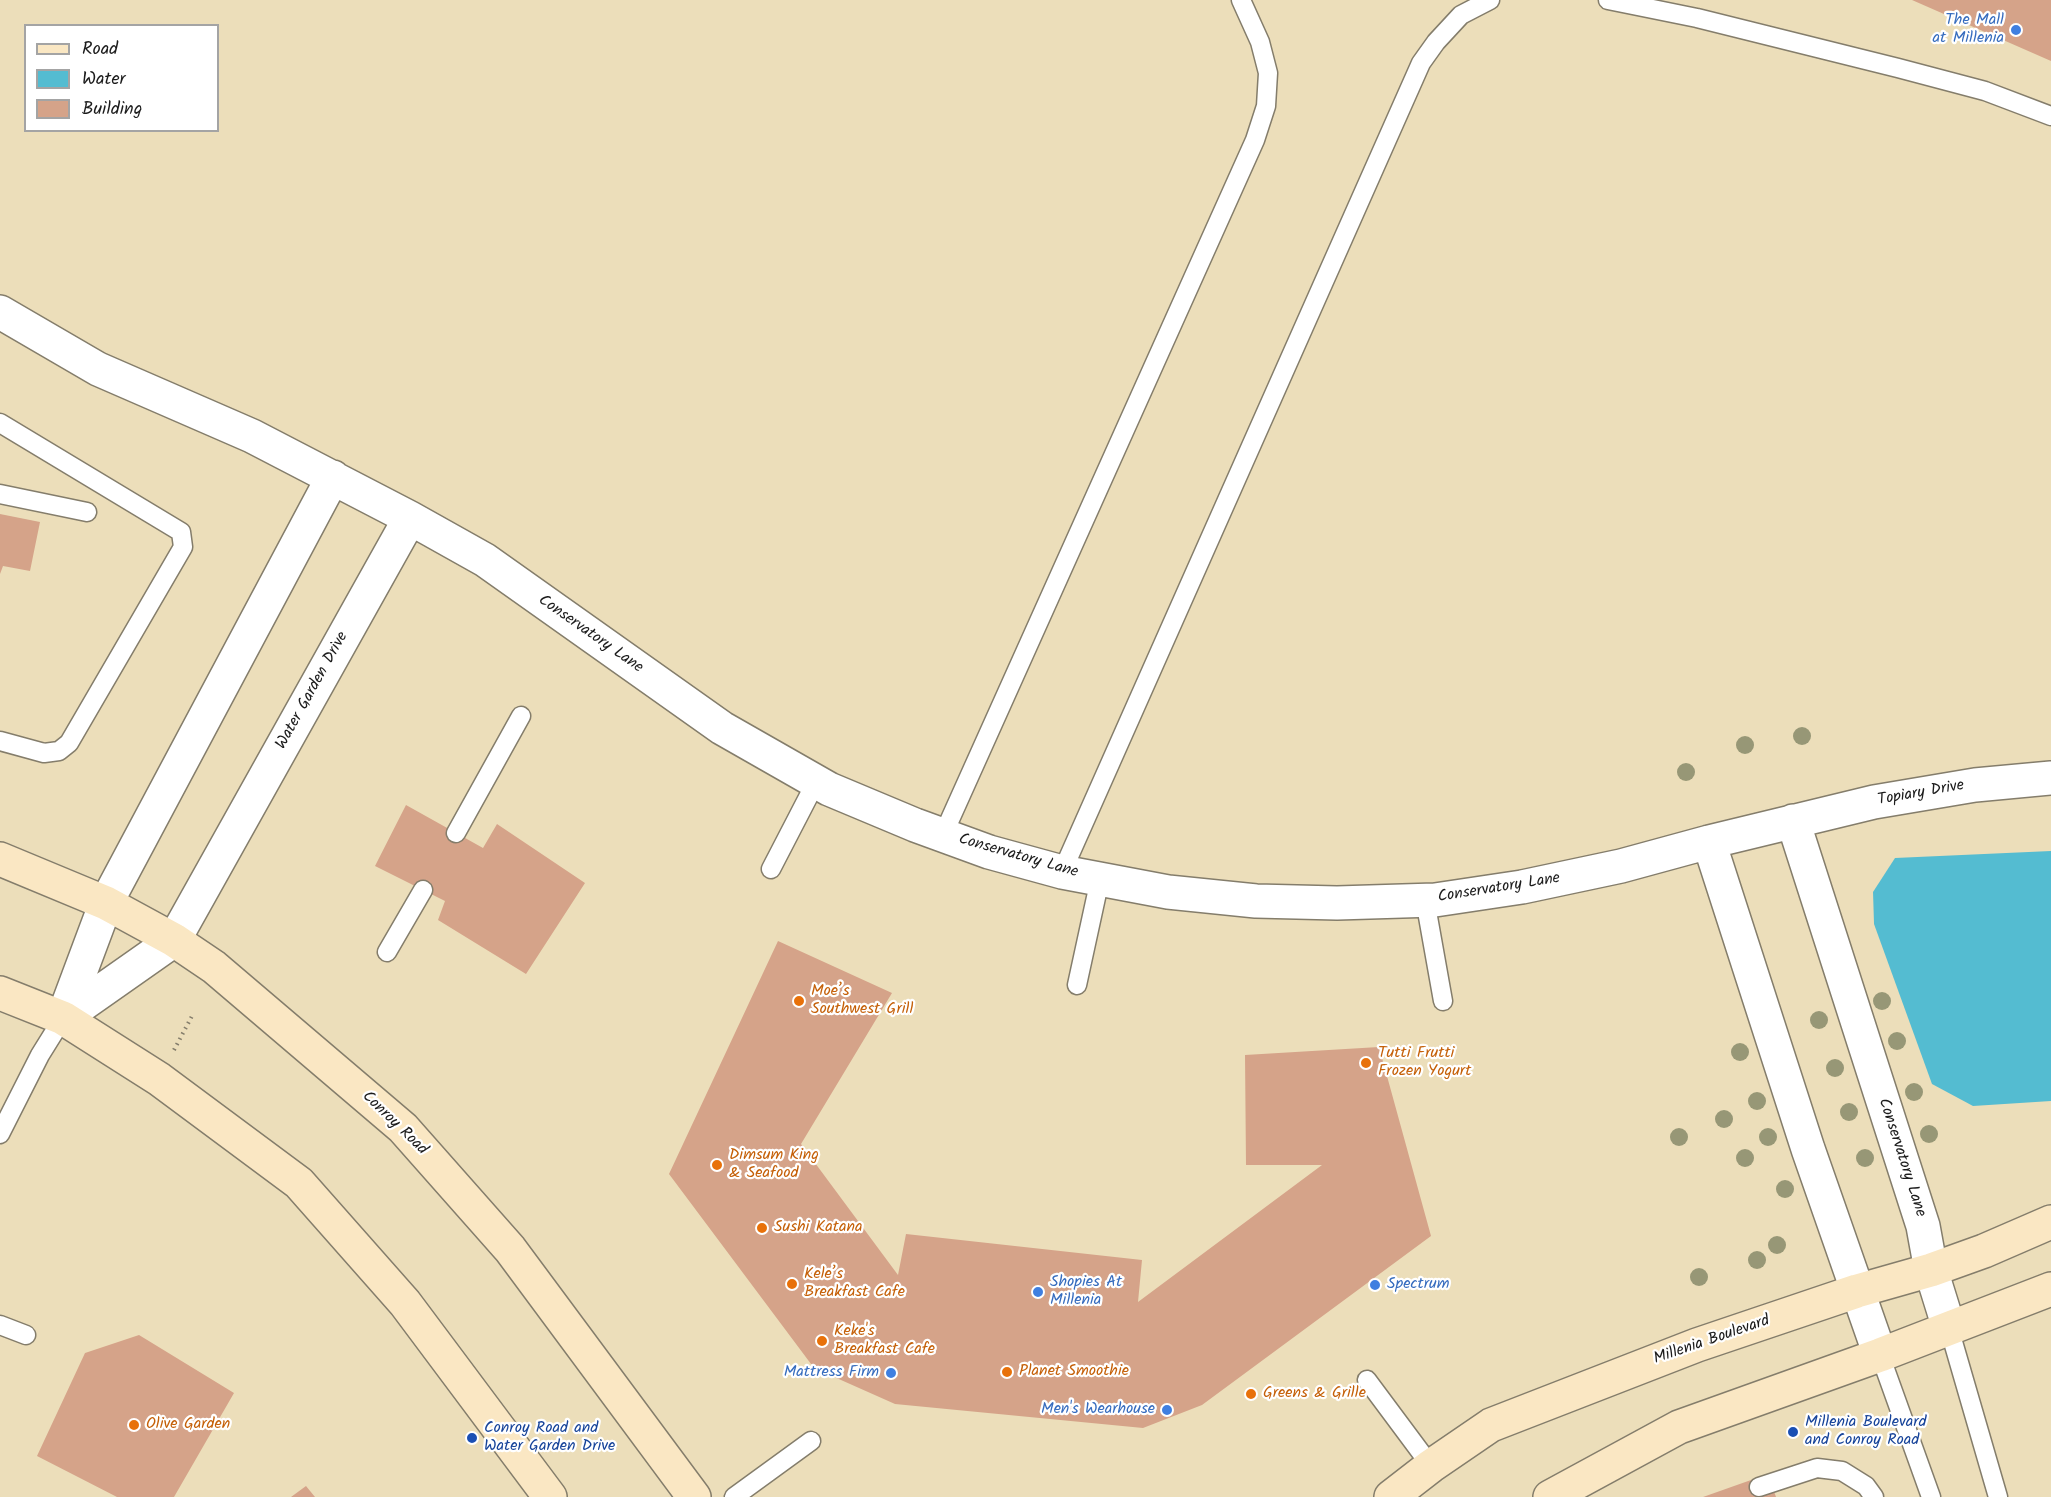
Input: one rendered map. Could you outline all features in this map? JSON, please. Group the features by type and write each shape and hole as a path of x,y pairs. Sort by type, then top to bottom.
{"main road":[{"name":"Conroy Road","path":"0,859 106,903 174,940 214,968 403,1128 510,1250 694,1497"},
{"path":"0,993 63,1018 159,1079 299,1183 405,1304 550,1497"},
{"name":"Millenia Boulevard","path":"1391,1497 1491,1425 1697,1345 1857,1291 1930,1270 1984,1251 2051,1222"},
{"path":"1550,1497 1679,1427 1880,1355 2051,1289"}],"street":[{"path":"0,312 98,369 252,436 410,518"},
{"path":"63,1018 106,903 333,477"},
{"name":"Conservatory Lane","path":"410,518 485,560 722,728 816,782 989,852 1062,872 1168,892 1256,901 1337,903 1425,900 1522,887 1621,866 1793,821 1923,1226 1930,1270 1949,1328"},
{"name":"Water Garden Drive","path":"174,940 410,518"},
{"name":"Topiary Drive","path":"1793,821 1926,793 1990,783 2051,778"},
{"path":"1709,842 1808,1149 1880,1355"},
{"path":"63,1018 174,940"}],"lane":[{"path":"943,835 1255,140 1266,106 1268,73 1260,42 1241,0"},
{"path":"1062,872 1421,63 1436,42 1461,15 1490,0"},
{"path":"1608,0 1697,18 1916,73 1985,92 2051,116"},
{"path":"0,423 182,532 183,547 69,743 59,752 44,753 0,741"},
{"path":"0,494 87,512"},
{"path":"456,833 521,716"},
{"path":"771,869 816,782"},
{"path":"1077,985 1100,879"},
{"path":"387,952 423,890"},
{"path":"1425,900 1443,1001"},
{"path":"0,1134 40,1055 63,1018"},
{"path":"0,1324 26,1335"},
{"path":"1949,1328 1998,1497"},
{"path":"1880,1355 1931,1497"},
{"path":"1367,1380 1431,1466"},
{"path":"734,1497 811,1441"},
{"path":"1765,1492 1783,1479 1817,1468 1842,1471 1866,1486 1874,1497"}],"path":[{"path":"172,1054 192,1016"}],"water":[{"path":"2051,851 2051,1101 1973,1106 1932,1084 1874,924 1873,892 1895,858"}],"building":[{"name":"The Mall at Millenia","path":"1912,0 2051,0 2051,61"},
{"path":"0,514 40,522 30,571 3,566 0,574"},
{"path":"406,805 483,848 497,824 585,883 526,974 438,920 445,901 375,866"},
{"path":"778,941 892,993 801,1144 898,1275 906,1234 1142,1260 1138,1302 1322,1165 1246,1165 1245,1055 1379,1047 1431,1236 1202,1405 1143,1428 895,1404 814,1368 669,1174"},
{"name":"Olive Garden","path":"139,1335 234,1393 174,1497 117,1497 37,1456 85,1353"},
{"path":"1768,1474 1776,1497 1703,1497"},
{"path":"306,1486 315,1497 291,1497"}],"place":[{"name":"The Mall at Millenia","path":"2016,30"},
{"name":"Moe’s Southwest Grill","path":"799,1001"},
{"name":"Tutti Frutti Frozen Yogurt","path":"1366,1063"},
{"name":"Dimsum King & Seafood","path":"717,1165"},
{"name":"Sushi Katana","path":"762,1228"},
{"name":"Kele’s Breakfast Cafe","path":"792,1284"},
{"name":"Spectrum","path":"1375,1285"},
{"name":"Shopies At Millenia","path":"1038,1292"},
{"name":"Keke's Breakfast Cafe","path":"822,1341"},
{"name":"Planet Smoothie","path":"1007,1372"},
{"name":"Mattress Firm","path":"891,1373"},
{"name":"Greens & Grille","path":"1251,1394"},
{"name":"Men's Wearhouse","path":"1167,1410"},
{"name":"Olive Garden","path":"134,1425"},
{"name":"Millenia Boulevard and Conroy Road","path":"1793,1432"},
{"name":"Conroy Road and Water Garden Drive","path":"472,1438"}]}
